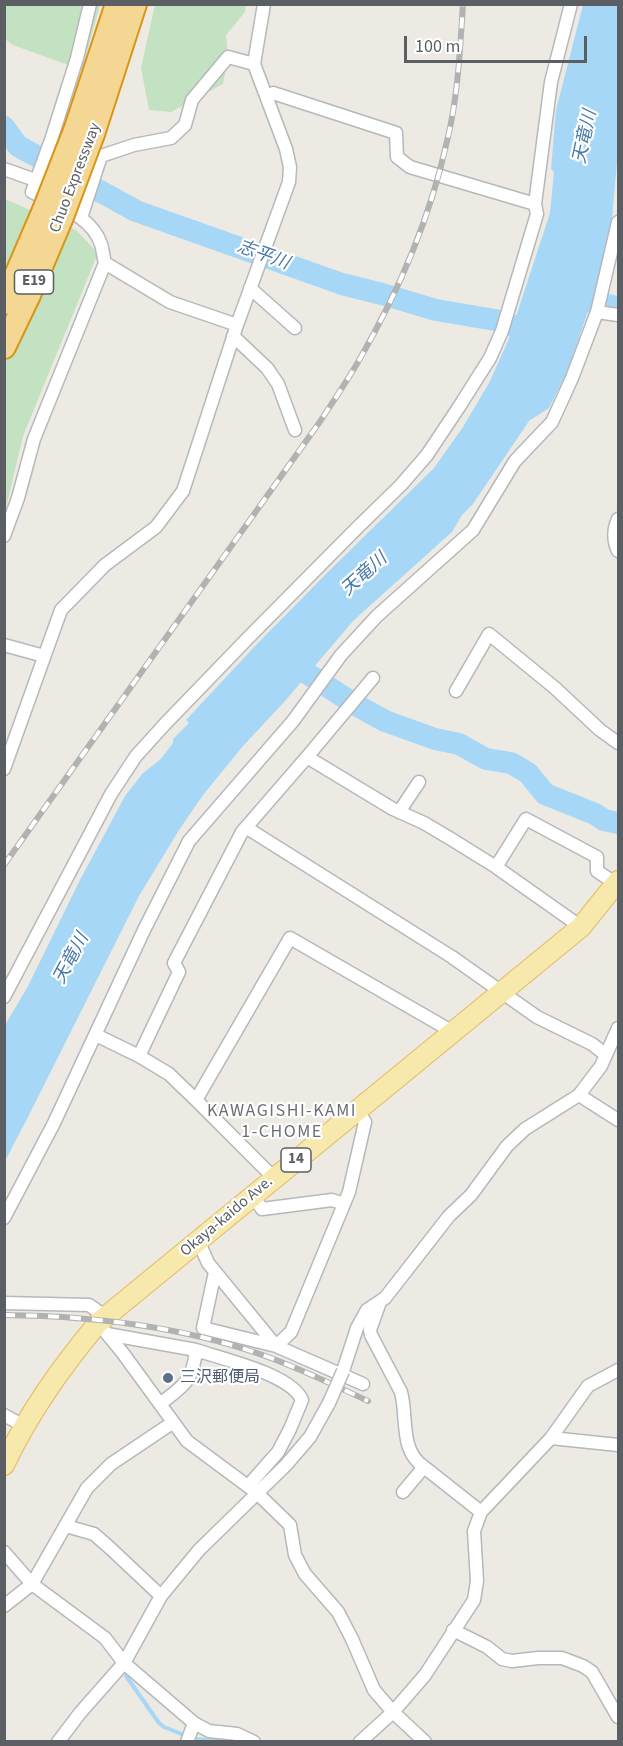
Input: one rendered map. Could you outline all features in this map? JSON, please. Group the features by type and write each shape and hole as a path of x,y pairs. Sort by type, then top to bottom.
{"highway":[{"name":"Chuo Expressway","path":"4,346 29,295 63,215 117,4"},
{"name":"Chuo Expressway","path":"84,131 135,4"},
{"name":"Chuo Expressway","path":"4,303 63,215"}],"main road":[{"name":"Okaya-kaido Ave.","path":"4,1465 42,1395 104,1324 198,1240 581,927 617,882"}],"street":[{"path":"4,536 18,498 34,439 105,263 100,243 92,228 63,215 32,192 77,58 90,4"},
{"path":"4,769 61,610 105,564 156,527 183,491 235,331 289,182 290,167 286,148 254,64 264,4"},
{"path":"4,997 111,794 136,756 248,638 401,486 427,455 490,358 504,325 537,214 535,204 550,82 571,4"},
{"path":"63,215 101,156 134,145 171,138 185,125 192,100 228,57 254,64"},
{"path":"267,96 273,93 396,133 397,157 410,167 535,204"},
{"path":"52,137 101,156"},
{"path":"4,169 35,180"},
{"path":"4,1218 54,1123 144,930 189,841 293,721 341,655 377,616 473,530 514,461 552,422 572,378 597,312 618,222"},
{"path":"105,263 170,303 235,331 278,384 295,430"},
{"path":"250,288 295,328"},
{"path":"597,312 618,315"},
{"path":"618,519 614,534 618,551"},
{"path":"456,691 489,634 618,743"},
{"path":"4,645 44,656"},
{"path":"139,1056 179,972 174,963 242,832 373,678"},
{"path":"307,758 399,812 424,823 496,867 581,927"},
{"path":"399,812 419,782"},
{"path":"496,867 526,819 597,857 597,871 617,882"},
{"path":"247,828 452,957 537,1017 592,1044 606,1055"},
{"path":"196,1100 290,938 453,1032"},
{"path":"253,1490 286,1465 310,1437 344,1371 357,1328 367,1310 385,1298 449,1216 475,1190 507,1146 525,1129 579,1095 596,1073 618,1028"},
{"path":"96,1035 169,1074 274,1178"},
{"path":"579,1095 618,1120"},
{"path":"276,1346 291,1332 349,1192 365,1122 357,1109"},
{"path":"253,1196 262,1209 332,1200 344,1204"},
{"path":"198,1240 208,1263 276,1346"},
{"path":"215,1272 203,1328 276,1346 363,1384"},
{"path":"380,1302 370,1330 371,1335 401,1392 404,1403 404,1426 411,1453 415,1461 481,1512"},
{"path":"4,1303 89,1305 187,1441 253,1490 290,1525 295,1556 305,1574 338,1612 352,1638 374,1690 393,1712 425,1742"},
{"path":"58,1742 124,1663 161,1596 253,1490 278,1452 302,1400 299,1393 272,1374 104,1324"},
{"path":"159,1404 185,1385 195,1367 196,1350"},
{"path":"360,1742 393,1712 425,1676 474,1600 477,1581 474,1531 481,1512 550,1438 588,1386 618,1370"},
{"path":"4,1415 24,1426"},
{"path":"4,1606 32,1584 87,1488 111,1464 172,1423"},
{"path":"550,1438 618,1445"},
{"path":"403,1492 424,1467"},
{"path":"66,1526 93,1534 161,1596"},
{"path":"4,1552 32,1584 105,1638 124,1663 194,1723 209,1731 237,1734 254,1742"},
{"path":"453,1630 487,1647 502,1659 512,1661 562,1658 583,1666 591,1672 618,1717"},
{"path":"187,1742 194,1723"}],"green space":[{"path":"4,5 100,5 82,70 13,45 5,39"},
{"path":"155,5 246,5 245,12 226,35 228,57 223,84 171,112 149,110 141,68"},
{"path":"5,199 76,230 98,253 23,436 5,512"}],"water":[{"name":"天竜川","path":"583,5 618,5 618,151 606,258 568,370 549,408 529,421 452,532 354,620 203,795 139,896 5,1161 5,1025 27,988 80,880 125,796 143,773 161,759 173,743 173,739 189,723 186,720 256,645 434,468 463,427 489,383 508,341 550,213 556,110"}],"waterway":[{"name":"志平川","path":"4,127 18,146 136,211 342,284 436,310 495,320 543,335"},
{"path":"561,296 618,307"},
{"path":"283,655 308,674 385,721 435,739 459,744 486,759 511,763 528,773 545,794 595,814 604,820 618,823"},
{"path":"126,1676 164,1727 194,1739 231,1742"}],"railway":[{"path":"4,865 319,423 373,336 411,255 440,170 456,90 463,4"},
{"path":"4,1315 108,1321 210,1339 276,1360 368,1401"}],"place":[{"name":"三沢郵便局","path":"168,1378"}],"district":[{"name":"KAWAGISHI-KAMI 1-CHOME","path":"282,1122"}]}
